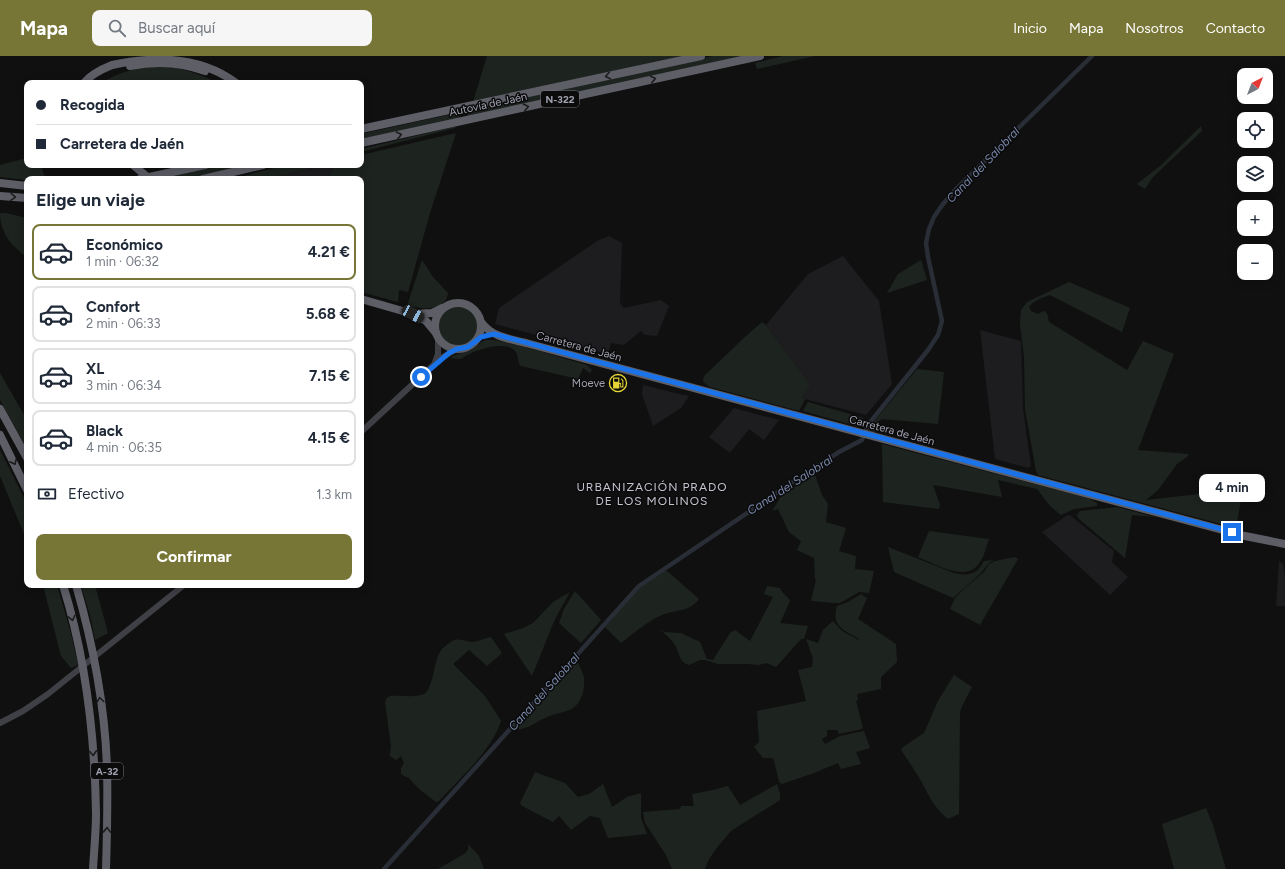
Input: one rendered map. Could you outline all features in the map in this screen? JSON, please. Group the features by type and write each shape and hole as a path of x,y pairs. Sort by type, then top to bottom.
{"highway":[{"name":"Autovía de Jaén","path":"364,128 701,56"},
{"name":"Autovía de Jaén","path":"364,142 760,56"},
{"path":"87,80 95,73 117,64 155,57 188,60 214,69 231,80"},
{"path":"95,80 112,71 128,66 155,63 183,65 212,74 222,80"},
{"path":"137,168 146,176"},
{"path":"154,176 190,168"},
{"path":"216,176 250,168"},
{"path":"235,176 253,168"},
{"path":"0,183 24,186"},
{"path":"0,196 24,198"},
{"path":"364,300 413,314 426,321 444,344 449,347 457,349 468,347 481,337 494,334"},
{"path":"413,314 432,312 459,302 469,305 477,312 481,322 480,333 474,343"},
{"path":"437,335 435,321 437,315 444,307"},
{"name":"Carretera de Jaén","path":"481,322 494,334 1245,536 1285,544"},
{"path":"0,409 24,453"},
{"path":"0,435 24,484"},
{"name":"A-32","path":"64,588 80,651 87,686 91,721 96,815 93,869"},
{"name":"A-32","path":"77,588 91,642 102,718 107,767 108,816 106,869"}],"street":[{"path":"432,366 438,354 437,335"},
{"path":"364,429 432,366 457,349"},
{"path":"0,723 23,711 48,694 180,588"}],"shaded area":[{"path":"487,56 684,56 473,102"},
{"path":"713,56 747,56 467,117 469,109"},
{"path":"783,56 815,56 757,69 755,63"},
{"path":"160,65 190,72 210,80 106,80 122,73"},
{"path":"461,112 458,119 364,140 364,133"},
{"path":"456,126 455,128 364,151 364,148"},
{"path":"1201,126 1202,131 1153,177 1145,189 1137,184 1160,166"},
{"path":"456,133 430,213 408,292 399,290 398,302 364,293 364,176 329,176 333,168 364,168 364,154"},
{"path":"24,159 24,168 42,168 45,176 24,176 24,180 0,177 0,165"},
{"path":"206,168 238,168 202,176 170,176"},
{"path":"274,168 312,168 279,176 244,176"},
{"path":"312,168 333,168 329,176 279,176"},
{"path":"0,213 24,217 24,255 11,243 4,232"},
{"path":"609,236 622,243 620,303 624,308 661,300 669,306 657,336 645,335 641,331 624,345 611,343 608,354 495,324 499,308 597,241"},
{"path":"843,256 879,301 892,384 866,415 801,398 809,385 766,325 808,274"},
{"path":"422,260 433,277 448,293 443,303 432,308 407,306"},
{"path":"921,260 927,280 887,293 898,274"},
{"path":"1069,282 1130,308 1122,332 1050,295 1033,303 1029,307 1031,311 1038,314 1043,311 1046,312 1049,322 1127,370 1143,341 1174,354 1138,450 1189,454 1177,464 1158,490 1146,500 1243,489 1236,528 1038,475 1025,409 1024,357 1020,324 1021,310 1027,302"},
{"path":"462,306 469,309 475,315 478,326 477,334 469,343 462,346 454,346 447,343 439,334 438,322 441,315 450,307"},
{"path":"762,322 766,325 810,385 802,398 805,399 799,411 710,387 703,382 704,376"},
{"path":"980,330 1021,341 1023,409 1031,466 1028,468 995,459"},
{"path":"486,340 494,340 525,347 587,365 592,370 590,373 583,368 578,379 521,366 515,351 509,347 502,346 479,350 461,359 450,358 472,349"},
{"path":"917,369 944,372 938,424 882,419 879,421 875,433 868,431 874,422"},
{"path":"0,373 24,415 24,444 0,400"},
{"path":"643,385 689,396 681,408 653,426 642,394"},
{"path":"808,402 864,418 856,426 803,411"},
{"path":"734,408 779,420 764,440 749,429 730,453 709,437"},
{"path":"882,444 1088,498 1097,503 1097,506 1074,509 1061,515 1050,506 1037,489 998,480 1002,497 933,485 940,505 939,509 883,502"},
{"path":"0,450 24,498 24,534 0,476"},
{"path":"815,475 822,495 828,504 826,522 846,528 839,551 856,556 855,569 874,571 869,593 859,592 840,603 811,601 816,580 814,558 797,550 801,541 789,532 778,509 772,511 782,495"},
{"path":"1117,507 1155,517 1132,515 1125,558 1078,518 1077,515 1080,511"},
{"path":"1068,515 1114,551 1112,562 1128,577 1110,595 1042,532"},
{"path":"929,531 989,539 980,562 974,568 959,572 918,557"},
{"path":"888,547 959,574 975,572 984,561 994,560 953,598 894,572"},
{"path":"1015,557 1018,559 980,625 950,609 955,598 984,572 989,564 995,561"},
{"path":"1279,561 1283,564 1285,577 1285,606 1276,606"},
{"path":"666,570 699,599 691,607 657,617 621,643 605,627 641,587"},
{"path":"767,586 780,588 790,601 780,623 808,626 804,639 801,639 776,667 766,663 759,665 718,664 705,660 700,660 689,665 682,661 673,642 659,629 664,632 681,633 700,642 707,659 713,660 730,633 735,630 750,641 773,597 764,594"},
{"path":"44,588 58,588 78,665 71,668 61,656"},
{"path":"82,588 96,588 108,633 95,640 91,619"},
{"path":"575,591 601,620 581,643 559,623 564,609"},
{"path":"570,592 555,619 532,676 504,634 533,623 553,602"},
{"path":"861,594 867,598 858,619 896,644 897,662 881,677 881,689 857,694 858,700 856,701 863,728 839,734 837,730 827,730 827,736 822,739 825,744 840,736 864,731 870,748 856,752 861,764 841,769 838,763 782,784 779,782 774,760 772,758 763,758 754,747 759,742 757,711 806,701 798,670 812,667 813,658 806,639 818,643 823,630 833,621 842,631 859,640 840,627 837,623 836,613 837,606 848,602"},
{"path":"491,637 502,653 487,666 469,650 453,664 485,696 501,721 497,732 483,753 439,801 436,802 419,789 408,777 401,774 401,768 404,763 401,756 396,760 390,756 391,746 385,702 390,696 416,696 424,694 429,687 440,652 452,641 460,640 473,642"},
{"path":"576,658 584,678 583,692 577,705 569,710 548,717 522,729 514,729 562,676"},
{"path":"954,675 972,687 960,712 959,814 948,819 935,805 918,775 901,750 903,747 924,733 938,701"},
{"path":"535,772 565,783 578,797 589,794 603,784 612,807 627,797 641,793 641,818 647,834 608,838 600,818 590,816 571,830 559,816 553,822 522,806 520,803"},
{"path":"777,784 780,800 731,831 715,850 705,869 672,869 666,855 645,823 643,812 680,809 681,806 694,806 692,794 728,786 740,805"},
{"path":"1206,808 1213,825 1226,869 1174,869 1162,824"},
{"path":"468,844 479,856 484,869 438,869 465,853 468,849"}],"waterway":[{"name":"Canal del Salobral","path":"384,869 639,586 808,472 839,452 862,440 868,425 928,350 938,335 942,321 926,243 929,229 934,217 956,189 1092,56"}],"place":[{"name":"Moeve","path":"618,383"}],"district":[{"name":"URBANIZACIÓN PRADO DE LOS MOLINOS","path":"652,494"}],"route":[{"path":"421,377 449,353 457,349 468,347 481,337 494,334 1232,532"}]}
